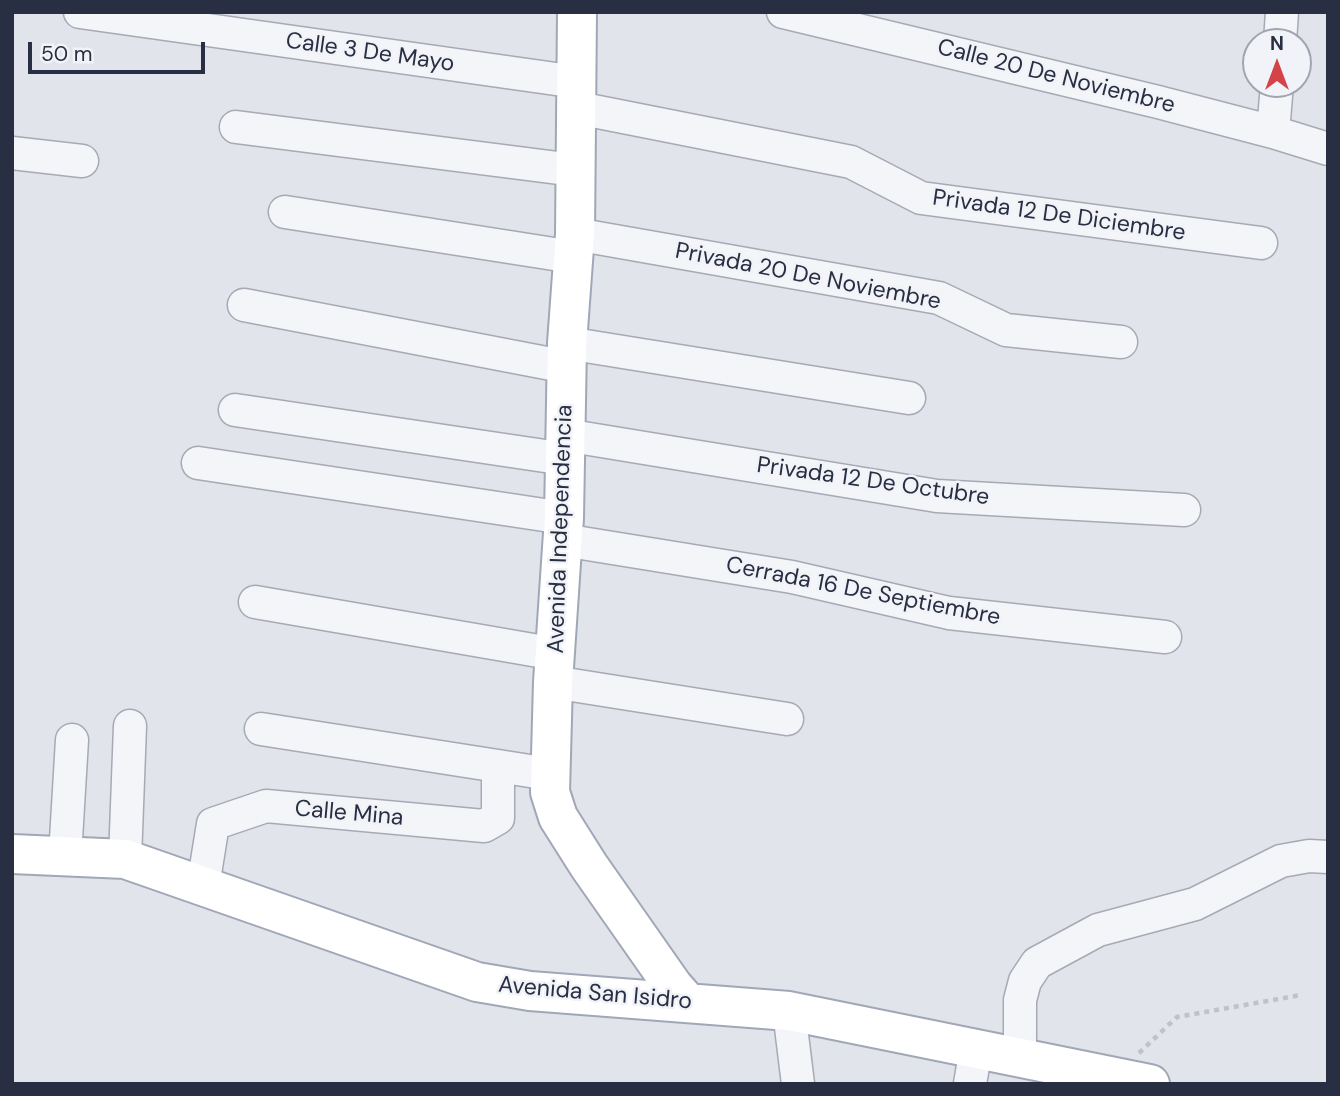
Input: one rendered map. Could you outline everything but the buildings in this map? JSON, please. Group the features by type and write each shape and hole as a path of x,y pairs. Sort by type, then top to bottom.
{"main road":[{"name":"Avenida Independencia","path":"577,12 574,246 567,355 564,529 550,792 558,817 604,888 688,1003"},
{"name":"Avenida San Isidro","path":"12,854 125,859 477,982 530,991 789,1011 973,1066 1020,1056 1132,1080"}],"street":[{"name":"Calle 3 De Mayo","path":"80,12 577,95"},
{"name":"Calle 20 De Noviembre","path":"783,12 923,44 1273,132 1328,149"},
{"name":"Privada 12 De Diciembre","path":"577,95 851,162 921,198 1261,243"},
{"path":"1273,132 1275,98"},
{"path":"236,127 574,170"},
{"path":"12,153 82,161"},
{"name":"Privada 20 De Noviembre","path":"285,212 574,246 939,298 1006,330 1121,342"},
{"path":"244,305 567,355 909,398"},
{"name":"Privada 12 De Octubre","path":"235,410 565,447 937,496 1184,510"},
{"name":"Cerrada 16 De Septiembre","path":"198,463 564,529 949,613 1165,637"},
{"path":"255,602 787,719"},
{"path":"125,859 130,726"},
{"path":"261,729 549,774"},
{"path":"65,856 72,740"},
{"name":"Calle Mina","path":"204,886 214,824 266,806 484,827 498,818 498,767"},
{"path":"1020,1056 1020,1000 1025,981 1037,963 1098,930 1195,904 1282,861 1309,856 1328,857"},
{"path":"789,1011 798,1084"}],"path":[{"path":"1132,1080 1177,1017 1301,995"}]}
